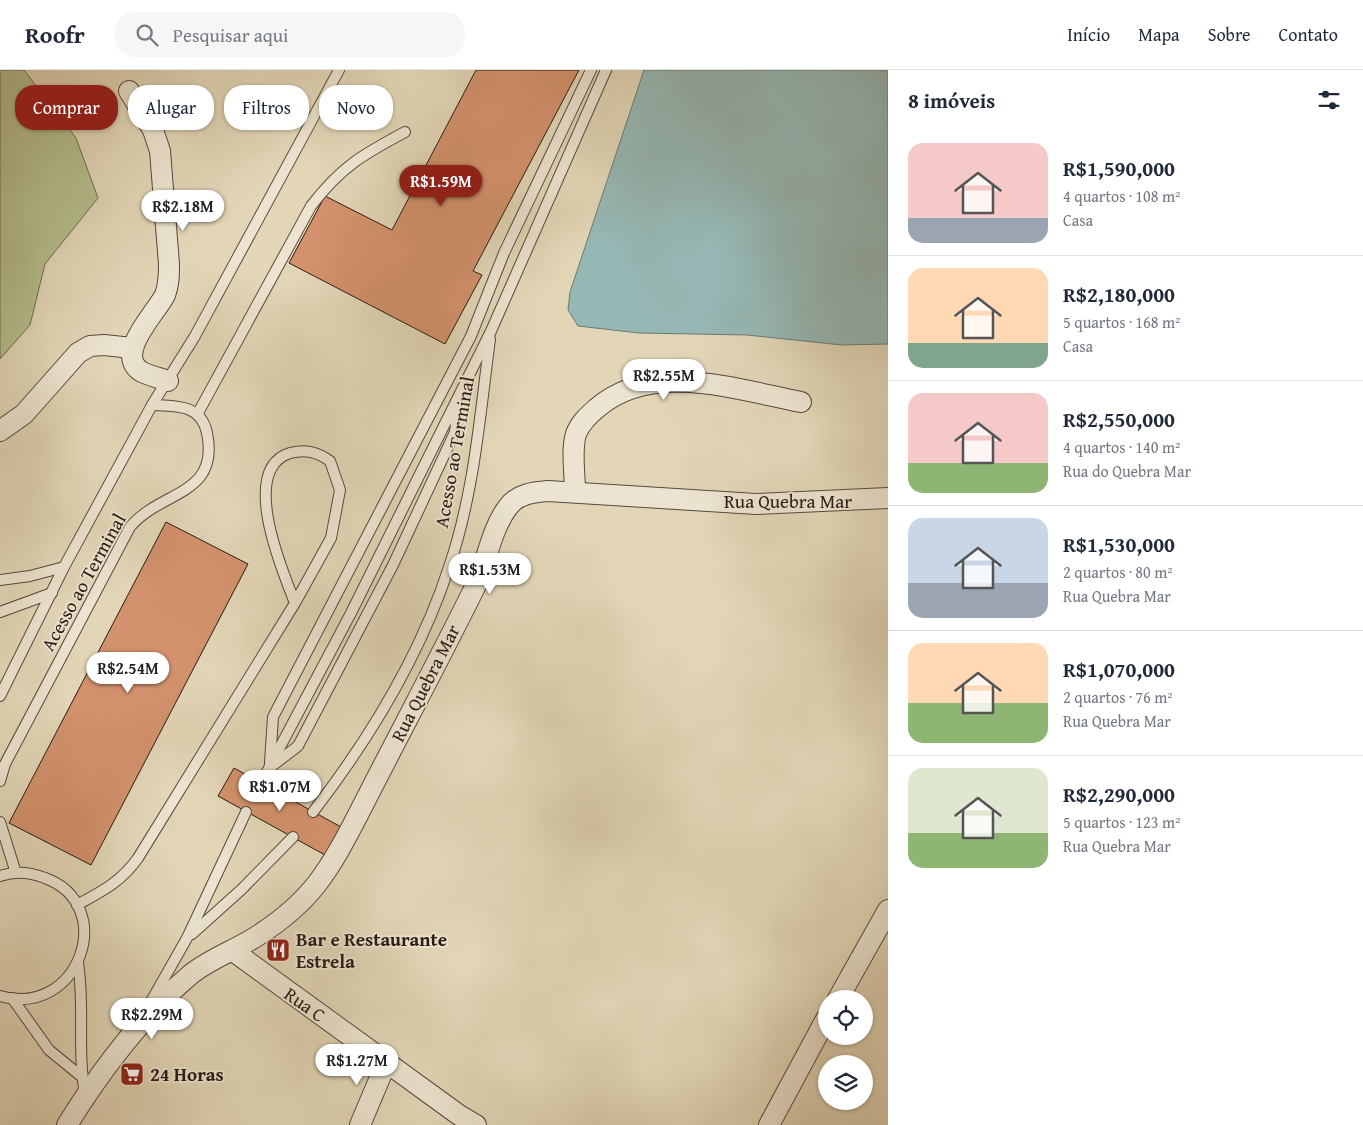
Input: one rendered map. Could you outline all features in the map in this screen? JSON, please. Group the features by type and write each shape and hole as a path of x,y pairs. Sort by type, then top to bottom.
{"street":[{"path":"153,130 160,151 169,282 165,294 132,348 134,363 141,371 168,381"},
{"path":"0,431 24,414 78,353 90,346 104,345 132,348"},
{"path":"575,491 575,437 580,425 608,398 621,391 674,382 698,382 801,402"},
{"name":"Rua Quebra Mar","path":"67,1125 84,1086 190,974 233,951 293,911 310,894 332,864 475,587 508,506 533,492 575,491 756,504 888,498"},
{"path":"843,990 888,910"},
{"name":"Rua C","path":"233,951 386,1061 464,1122"},
{"path":"769,1125 818,1034"},
{"path":"360,1125 386,1061"}],"lane":[{"name":"Acesso ao Terminal","path":"0,696 64,567 339,70"},
{"path":"270,768 273,717 470,336 504,253 590,70"},
{"name":"Acesso ao Terminal","path":"262,783 351,613 491,331 606,70"},
{"path":"152,405 186,407 198,413 311,206 330,182 360,156 405,132"},
{"name":"Acesso ao Terminal","path":"313,812 368,736 416,647 447,574 464,511 471,475 491,331"},
{"path":"270,768 298,746 393,565 456,432 458,398"},
{"name":"Acesso ao Terminal","path":"0,781 5,764 130,527 140,515 158,503 182,492 203,475 210,449 206,426 198,413"},
{"path":"76,905 112,886 126,875 134,864 295,603 331,538 340,501 340,490 330,461 312,451 298,451 278,460 268,474 266,488 272,536 295,603"},
{"path":"0,580 30,576 64,567"},
{"path":"0,612 52,593"},
{"path":"131,1037 187,938 246,812"},
{"path":"0,822 16,873"},
{"path":"187,938 242,888 293,837"},
{"path":"0,876 16,873 34,874 51,880 66,891 76,905 84,924 84,935 78,963 82,988 84,1086"},
{"path":"0,996 31,998 51,991 66,979 78,963"},
{"path":"12,998 55,1057 84,1086"}],"green space":[{"path":"0,70 24,70 35,85 15,85 15,130 70,130 76,138 98,198 45,264 30,325 0,359"}],"water":[{"path":"644,70 888,70 888,344 842,345 747,335 639,333 578,326 568,310 570,292"}],"building":[{"path":"476,70 579,70 473,271 482,275 445,344 289,263 325,196 392,230"},
{"path":"166,522 248,564 91,865 9,823"},
{"path":"234,768 341,827 325,855 218,796"}],"place":[{"name":"Bar e Restaurante Estrela","path":"278,950"},
{"name":"24 Horas","path":"132,1074"}]}
